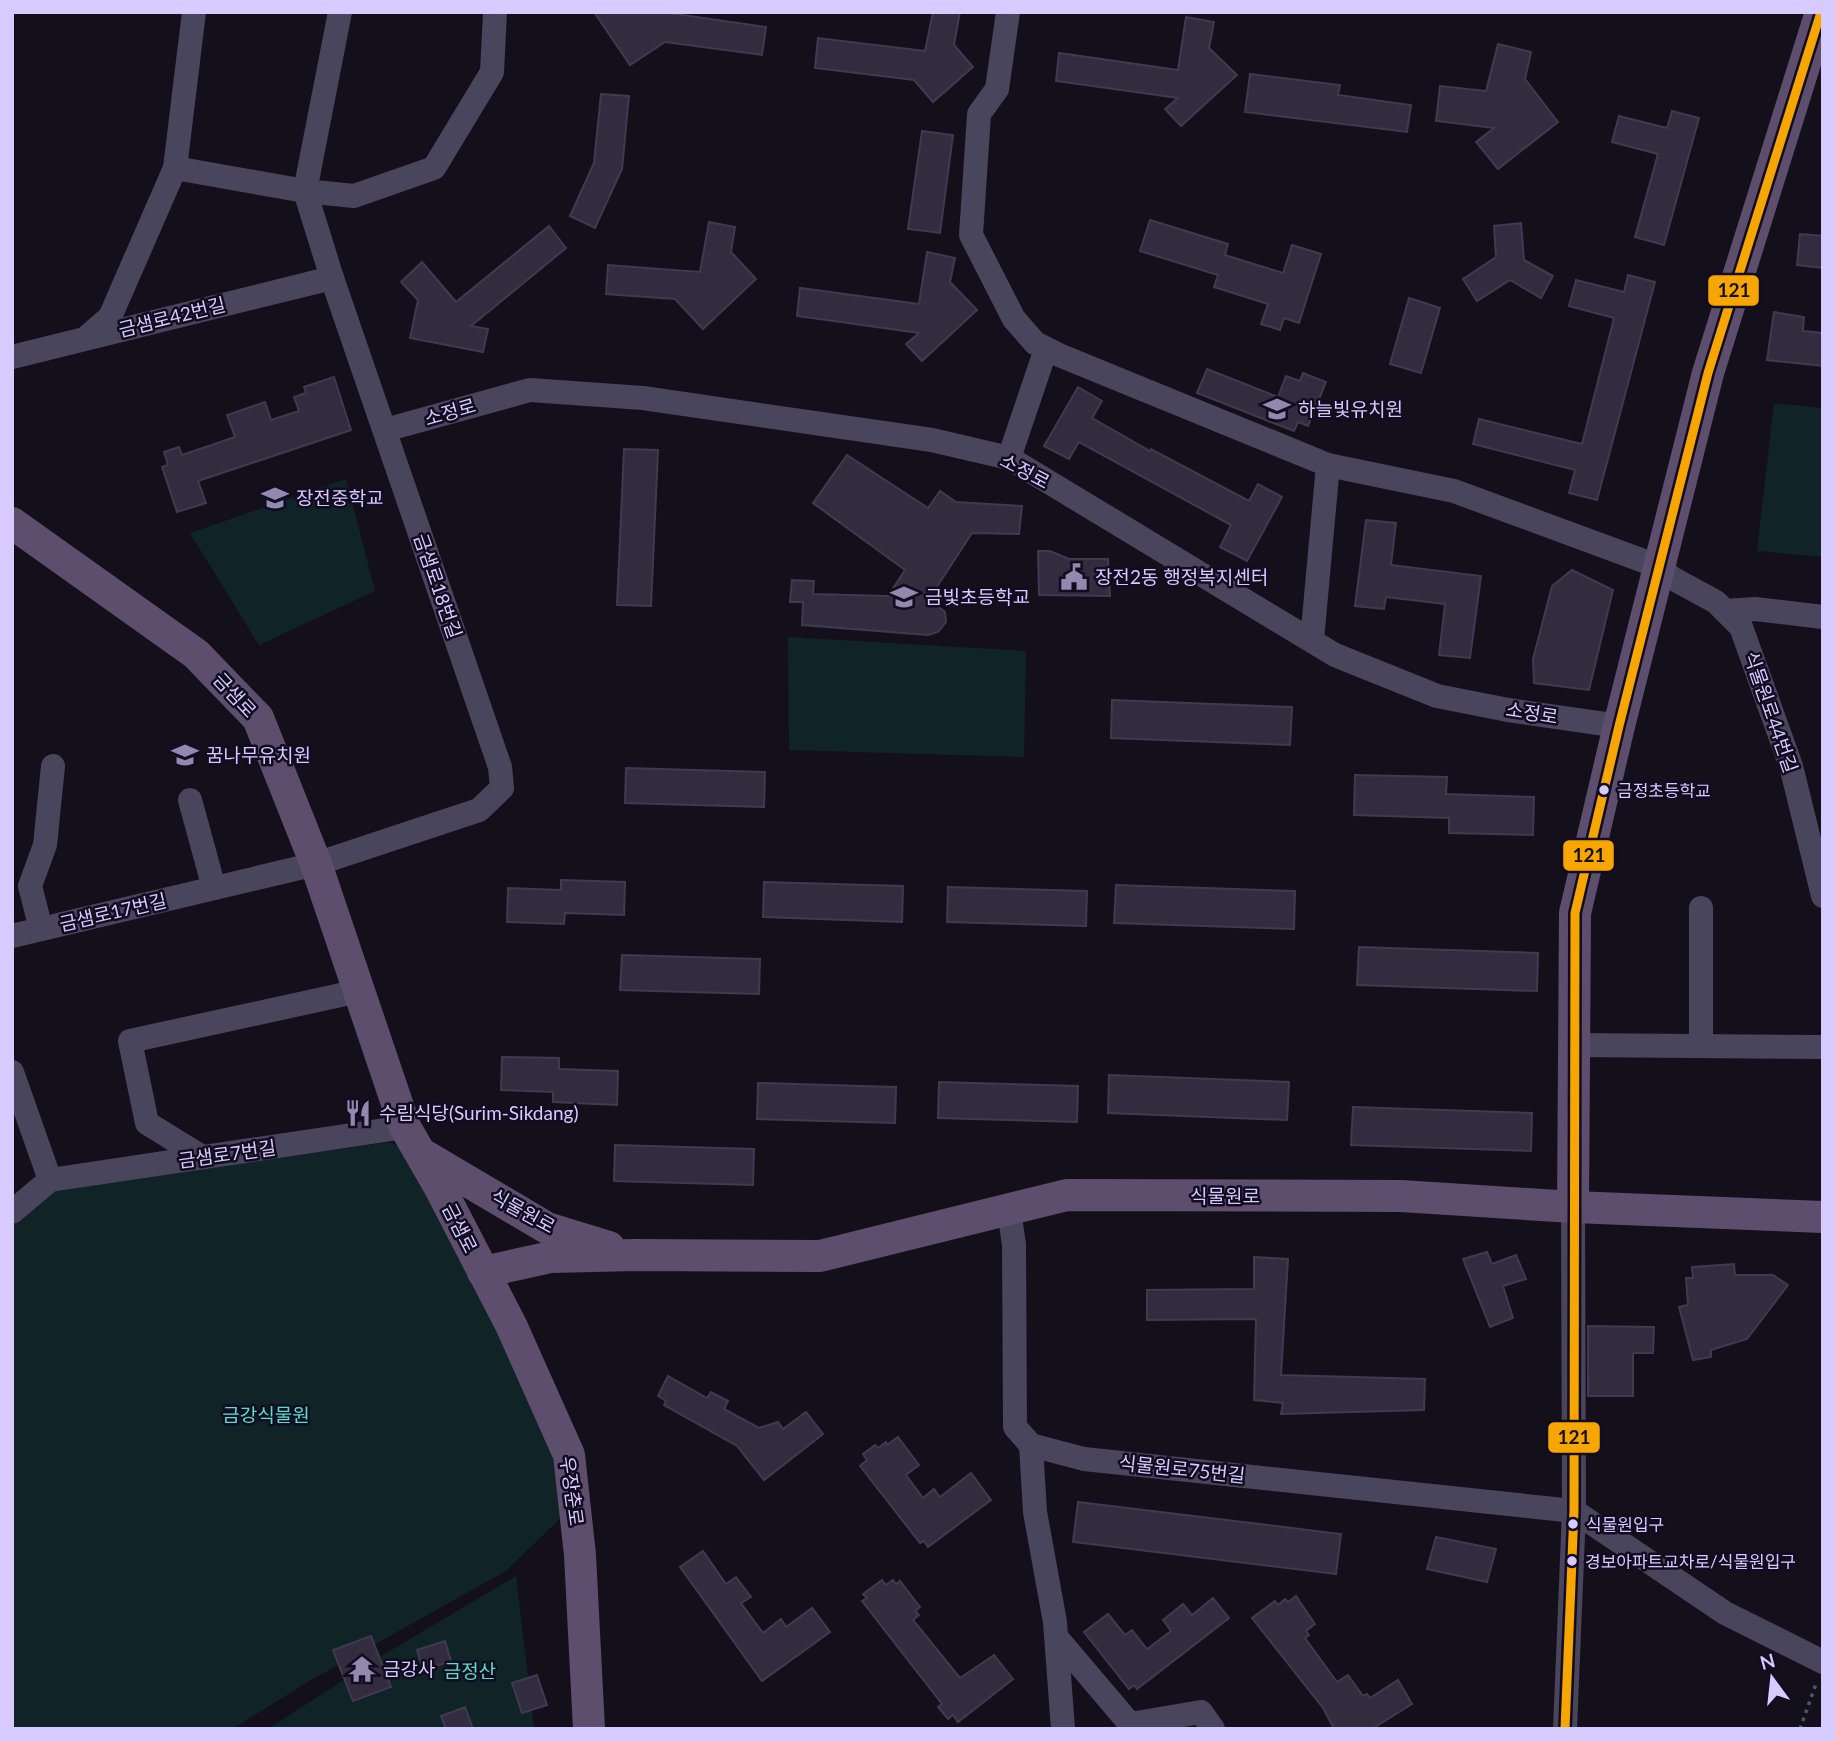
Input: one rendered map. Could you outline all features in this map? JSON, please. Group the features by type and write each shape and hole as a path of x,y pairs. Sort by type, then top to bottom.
{"main road":[{"path":"1573,1207 1575,913 1619,726 1709,373 1821,12"},
{"name":"금샘로","path":"12,523 196,654 258,718 316,864 412,1140 439,1186 482,1272"},
{"name":"식물원로","path":"412,1140 547,1228 634,1255"},
{"name":"식물원로","path":"482,1272 551,1257 820,1256 1067,1195 1401,1196 1573,1207 1823,1217"},
{"name":"우장춘로","path":"482,1272 511,1325 569,1455 580,1555 589,1729"}],"street":[{"path":"87,337 110,317 175,168 194,12"},
{"name":"금샘로18번길","path":"316,864 479,810 502,788 500,767 332,278 305,191 340,12"},
{"path":"175,168 354,197 434,168 492,72 495,12"},
{"name":"식물원로44번길","path":"1008,12 997,89 979,114 971,235 1014,319 1035,343 1328,465 1454,491 1660,567 1672,578 1716,602 1741,627 1791,766 1823,896"},
{"name":"금샘로42번길","path":"12,357 332,278"},
{"path":"1009,458 1046,349"},
{"name":"소정로","path":"386,430 530,390 643,398 932,440 1009,458 1335,655 1437,696 1508,710 1619,726"},
{"path":"1312,640 1328,465"},
{"path":"1725,611 1755,609 1823,617"},
{"path":"41,929 21,877 45,845 53,766"},
{"path":"190,800 214,888"},
{"name":"금샘로17번길","path":"12,936 316,864"},
{"path":"1701,908 1701,1046"},
{"path":"202,1157 147,1123 130,1041 359,991"},
{"path":"1574,1045 1823,1047"},
{"path":"12,1072 50,1180 12,1212"},
{"name":"금샘로7번길","path":"50,1180 202,1157 412,1140"},
{"path":"1565,1729 1574,1511 1573,1207"},
{"path":"1009,1210 1014,1245 1015,1427 1031,1445 1035,1511 1057,1637 1063,1729"},
{"name":"식물원로75번길","path":"1031,1445 1084,1459 1574,1511"},
{"path":"1574,1511 1725,1613 1820,1670"},
{"path":"1057,1637 1130,1724 1201,1712 1213,1729"}],"path":[{"path":"1800,1729 1820,1670"}],"green space":[{"path":"1774,403 1823,408 1823,557 1757,551"},
{"path":"346,479 375,591 259,645 190,533"},
{"path":"788,637 1026,651 1024,757 789,750"},
{"name":"금강식물원","path":"389,1142 419,1152 579,1500 506,1571 311,1680 232,1729 12,1729 12,1226 54,1190"},
{"name":"금정산","path":"516,1576 534,1729 268,1729 373,1661"}],"building":[{"path":"594,12 662,12 766,27 762,55 665,42 630,65"},
{"path":"933,12 960,12 954,45 973,67 933,102 914,80 815,68 818,38 925,51"},
{"path":"1186,17 1214,22 1209,48 1237,75 1181,126 1165,109 1178,98 1056,81 1059,53 1178,70"},
{"path":"1498,44 1531,52 1525,79 1558,122 1498,169 1476,142 1494,128 1436,121 1440,86 1486,91"},
{"path":"1250,74 1340,85 1338,95 1411,105 1407,132 1245,112"},
{"path":"601,94 629,96 622,169 595,228 570,216 594,163"},
{"path":"1672,111 1699,118 1664,245 1635,237 1658,154 1612,142 1619,116 1667,128"},
{"path":"922,131 953,135 940,233 908,229"},
{"path":"1150,220 1228,244 1225,255 1283,273 1292,245 1321,254 1299,323 1284,318 1280,330 1261,324 1268,304 1214,287 1218,275 1140,251"},
{"path":"709,222 735,227 731,252 756,279 703,329 675,299 606,294 608,265 700,272"},
{"path":"1521,223 1524,260 1553,276 1541,298 1510,280 1477,301 1463,279 1496,257 1494,226"},
{"path":"549,226 566,248 471,326 488,329 483,352 410,338 418,300 401,282 422,262 456,302"},
{"path":"1800,234 1823,236 1823,268 1797,265"},
{"path":"927,252 955,258 950,282 977,310 922,361 906,344 919,333 797,316 800,288 919,304"},
{"path":"1628,275 1655,282 1597,500 1569,493 1575,470 1473,444 1479,419 1582,444 1614,318 1569,306 1576,280 1624,292"},
{"path":"1409,298 1440,308 1421,373 1390,364"},
{"path":"1774,312 1804,317 1803,331 1823,333 1823,366 1767,360"},
{"name":"하늘빛유치원","path":"1207,369 1278,397 1286,376 1300,381 1303,373 1326,382 1308,426 1298,422 1294,431 1197,393"},
{"path":"334,377 351,430 198,481 206,503 177,512 162,467 168,465 164,452 179,447 182,455 235,437 227,415 265,402 271,420 299,411 294,397 306,393 304,387"},
{"path":"1078,387 1102,401 1092,418 1150,451 1151,449 1249,501 1258,484 1282,497 1247,561 1220,547 1231,525 1079,442 1069,459 1044,446"},
{"path":"624,449 658,450 651,606 617,605"},
{"name":"금빛초등학교","path":"847,455 928,508 940,491 956,502 1022,506 1019,534 972,533 929,599 945,612 946,622 938,632 928,635 802,625 803,602 790,602 792,580 814,581 813,594 888,596 905,570 813,503"},
{"path":"1366,520 1396,523 1391,565 1481,576 1470,658 1439,655 1445,604 1386,597 1384,609 1355,606"},
{"name":"장전2동 행정복지센터","path":"1038,551 1050,551 1069,559 1108,559 1110,596 1039,595"},
{"path":"1572,570 1613,590 1589,690 1534,683 1533,659 1552,586"},
{"path":"1112,700 1292,707 1290,745 1111,738"},
{"path":"626,768 765,772 764,807 625,803"},
{"path":"1355,775 1447,777 1446,794 1534,797 1533,835 1449,833 1449,818 1354,815"},
{"path":"561,880 625,882 624,915 565,913 564,924 507,922 508,888 561,890"},
{"path":"764,882 903,886 902,922 763,917"},
{"path":"1116,885 1295,891 1294,929 1114,923"},
{"path":"948,887 1087,891 1086,926 947,922"},
{"path":"1359,947 1538,953 1537,991 1357,985"},
{"path":"622,955 760,959 759,994 620,990"},
{"path":"502,1057 559,1058 559,1069 618,1071 617,1105 553,1102 553,1092 501,1090"},
{"path":"1109,1075 1289,1082 1287,1120 1108,1113"},
{"path":"939,1082 1078,1086 1077,1122 938,1118"},
{"path":"758,1083 896,1087 895,1123 757,1119"},
{"path":"1353,1107 1532,1113 1531,1151 1351,1145"},
{"path":"615,1145 754,1149 753,1185 614,1181"},
{"path":"1487,1252 1492,1264 1516,1255 1526,1279 1503,1286 1513,1318 1490,1327 1463,1259"},
{"path":"1254,1257 1288,1259 1281,1375 1425,1379 1424,1410 1281,1414 1283,1403 1254,1400 1256,1319 1147,1320 1147,1290 1254,1289"},
{"path":"1734,1264 1735,1275 1773,1275 1788,1285 1747,1339 1711,1350 1711,1357 1693,1360 1679,1307 1688,1305 1686,1278 1693,1278 1692,1267"},
{"path":"1588,1326 1654,1327 1653,1353 1633,1353 1633,1396 1588,1396"},
{"path":"668,1376 707,1398 711,1392 728,1401 724,1409 759,1428 778,1422 783,1429 806,1412 823,1434 764,1480 737,1446 664,1405 666,1401 658,1396"},
{"path":"898,1437 919,1465 906,1475 923,1498 934,1489 940,1497 971,1473 991,1500 928,1547 924,1541 920,1543 860,1466 867,1460 863,1454 875,1445 878,1448 886,1442 887,1445"},
{"path":"1078,1502 1341,1534 1336,1574 1073,1542"},
{"path":"1436,1537 1496,1549 1487,1582 1427,1569"},
{"path":"703,1551 726,1584 736,1577 751,1597 741,1603 763,1633 781,1619 786,1627 812,1608 830,1632 762,1681 680,1567"},
{"path":"882,1580 886,1585 893,1580 896,1584 900,1581 920,1607 915,1611 919,1615 913,1620 960,1678 994,1655 1013,1679 958,1722 953,1715 948,1719 938,1707 942,1704 862,1601 867,1598 863,1594"},
{"path":"1296,1596 1315,1624 1306,1631 1309,1635 1305,1638 1337,1682 1348,1675 1363,1696 1367,1694 1370,1698 1398,1680 1412,1704 1372,1729 1334,1729 1323,1708 1252,1618 1275,1601 1278,1605 1285,1599 1288,1602"},
{"path":"1213,1598 1229,1618 1137,1689 1134,1685 1129,1689 1084,1632 1108,1614 1125,1635 1132,1630 1147,1649 1171,1631 1163,1620 1183,1604 1192,1615"},
{"name":"금강사","path":"371,1636 391,1687 353,1701 333,1650"},
{"path":"445,1641 451,1661 423,1670 417,1650"},
{"path":"537,1675 547,1705 522,1713 512,1683"},
{"path":"465,1707 473,1729 446,1729 441,1716"}],"transit line":[{"name":"121","path":"1565,1729 1574,1511 1575,913 1708,373 1821,12"}],"place":[{"name":"하늘빛유치원","path":"1277,409"},
{"name":"장전중학교","path":"275,498"},
{"name":"장전2동 행정복지센터","path":"1074,577"},
{"name":"금빛초등학교","path":"904,597"},
{"name":"꿈나무유치원","path":"185,755"},
{"name":"금정초등학교","path":"1604,790"},
{"name":"수림식당(Surim-Sikdang)","path":"358,1113"},
{"name":"식물원입구","path":"1573,1524"},
{"name":"경보아파트교차로/식물원입구","path":"1572,1561"},
{"name":"금강사","path":"362,1669"}]}
